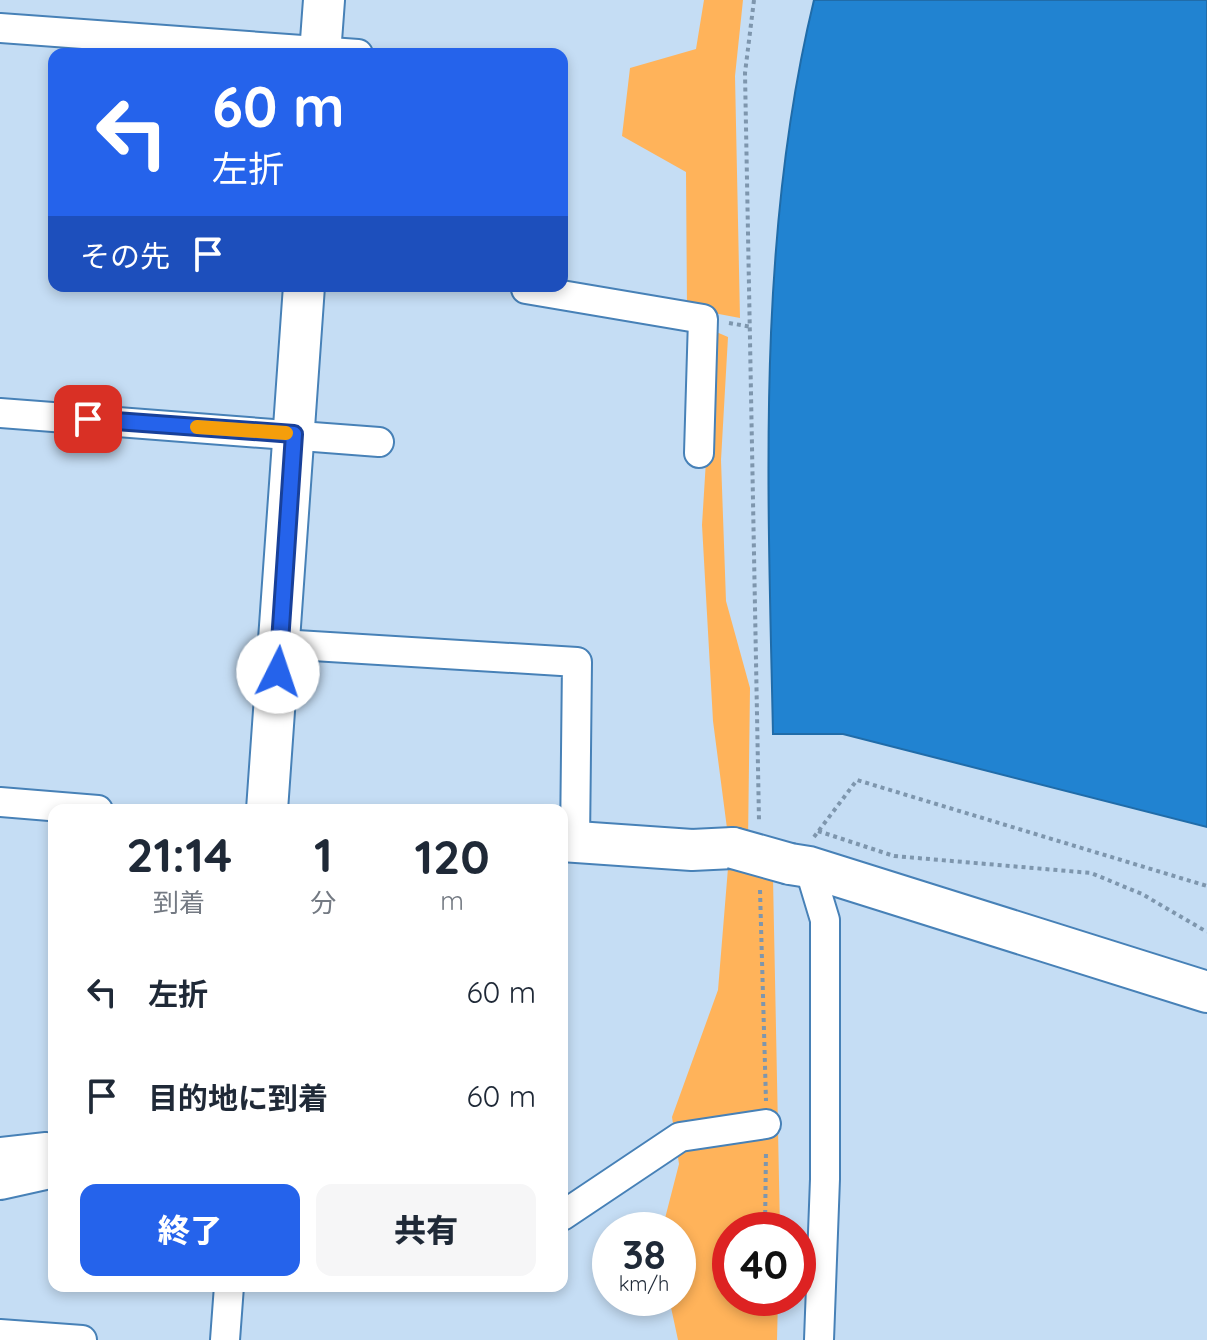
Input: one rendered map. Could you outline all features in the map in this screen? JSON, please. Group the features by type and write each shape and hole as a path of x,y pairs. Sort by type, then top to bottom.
{"street":[{"path":"324,0 332,48"},
{"path":"0,28 266,48"},
{"path":"267,804 304,292"},
{"path":"544,292 703,319 699,453"},
{"path":"0,413 379,442"},
{"path":"280,644 577,662 568,842 692,850 746,837 794,863 1207,992"},
{"path":"0,802 48,806"},
{"path":"794,863 825,920 825,1179 819,1340"},
{"path":"568,1212 680,1137 766,1124"},
{"path":"0,1152 46,1147 48,1150"},
{"path":"0,1179 48,1168"},
{"path":"225,1340 229,1292"},
{"path":"0,1334 82,1340"}],"path":[{"path":"746,837 745,73 754,0"},
{"path":"765,1212 766,1124 794,863 857,780 1207,886"},
{"path":"794,863 894,856 1091,873 1142,894 1207,932"}],"shaded area":[{"path":"704,0 743,0 735,76 740,318 687,308 686,172 622,136 630,68 696,49"},
{"path":"714,331 728,337 721,460 726,601 750,688 748,841 728,836 713,721 702,525"},
{"path":"728,868 773,878 780,1212 712,1212 712,1316 778,1316 777,1340 678,1340 673,1316 696,1316 696,1212 667,1212 679,1164 672,1117 718,990"}],"water":[{"path":"814,0 1207,0 1207,827 843,734 773,734 768,458 774,273 782,181 795,90"}],"slow traffic":[{"path":"197,427 286,433"}],"route":[{"path":"88,419 294,434 278,672"}]}
